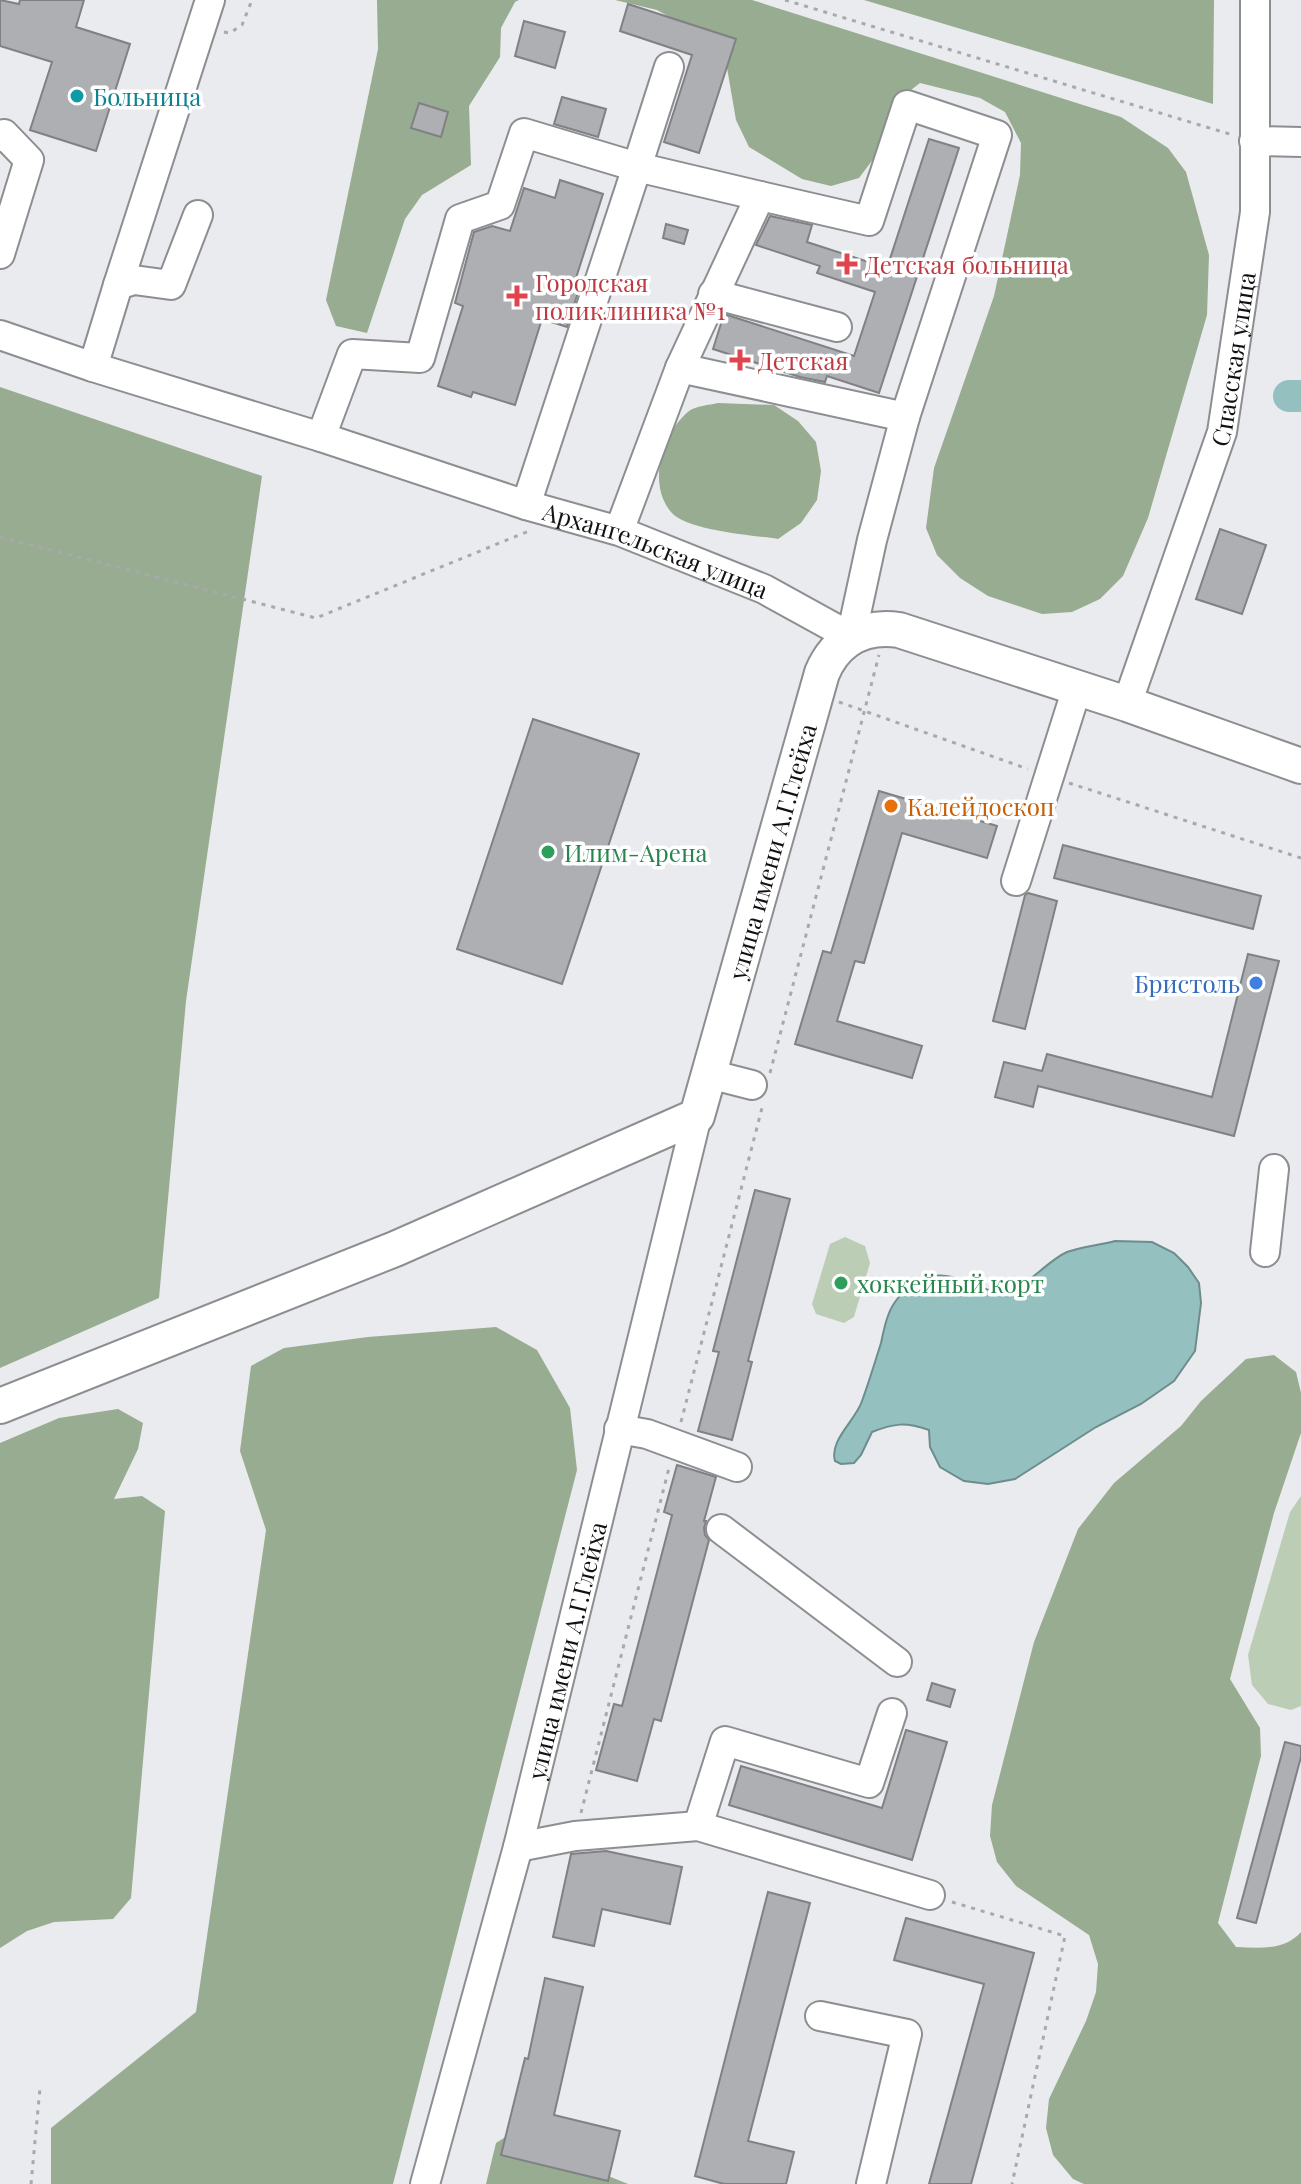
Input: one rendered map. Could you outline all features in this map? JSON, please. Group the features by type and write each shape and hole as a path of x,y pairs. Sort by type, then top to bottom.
{"main road":[{"path":"851,637 873,629 899,630 1127,704 1301,766"},
{"name":"улица имени А.Г.Глейха","path":"697,1116 822,673 832,654 851,637"},
{"path":"0,1406 395,1249 697,1116"}],"street":[{"path":"93,367 210,0"},
{"name":"Спасская улица","path":"1127,704 1222,432 1255,212 1255,0"},
{"path":"526,505 669,67"},
{"path":"321,437 352,354 420,358 460,219 500,205 524,133 637,167 869,221 907,105 997,135 905,417 872,540 851,637"},
{"path":"0,137 4,134 29,160 0,254"},
{"path":"1254,141 1301,142"},
{"path":"619,531 680,368 760,196"},
{"path":"118,285 134,280 171,285 198,215"},
{"path":"713,294 837,327"},
{"name":"Архангельская улица","path":"0,335 526,505 619,531 764,589 851,637"},
{"path":"680,368 905,417"},
{"path":"1016,881 1077,688"},
{"path":"709,1074 762,1088"},
{"name":"улица имени А.Г.Глейха","path":"425,2184 518,1847 697,1116"},
{"path":"1265,1252 1274,1169"},
{"path":"619,1429 647,1434 737,1467"},
{"path":"721,1529 897,1662"},
{"path":"698,1826 725,1741 869,1783 892,1713"},
{"path":"518,1847 575,1836 698,1826 930,1895"},
{"path":"820,2016 907,2034 871,2184"}],"path":[{"path":"201,27 230,33 242,25 252,0"},
{"path":"785,0 1254,141"},
{"path":"0,537 316,618 566,516"},
{"path":"681,1424 762,1088 886,628"},
{"path":"575,1836 673,1455"},
{"path":"930,1895 1065,1936 1012,2184"},
{"path":"31,2184 40,2088"}],"green space":[{"path":"377,0 519,0 501,28 500,57 469,106 471,165 422,195 405,219 367,333 336,326 326,300 378,49"},
{"path":"615,0 752,0 1121,117 1168,148 1186,172 1209,255 1207,315 1148,518 1123,576 1100,599 1072,612 1042,614 988,596 960,578 937,555 926,528 934,468 994,296 1020,175 1021,143 1005,112 980,98 920,83 897,101 877,154 859,178 831,186 802,179 749,147 736,120 726,62 708,39 657,10"},
{"path":"864,0 1214,0 1213,104"},
{"path":"0,387 262,476 186,1001 159,1298 0,1368"},
{"path":"718,403 774,405 798,421 816,442 821,471 817,500 801,523 778,539 691,524 671,512 664,501 659,474 671,432 689,411"},
{"name":"хоккейный корт","path":"845,1237 865,1246 870,1263 854,1317 844,1323 816,1314 812,1304 830,1244"},
{"path":"496,1327 537,1350 570,1408 577,1470 393,2184 51,2184 51,2128 196,2012 266,1530 240,1451 251,1366 284,1348 368,1337"},
{"path":"1274,1355 1296,1372 1301,1393 1301,1433 1274,1513 1230,1679 1260,1728 1261,1756 1218,1923 1236,1947 1279,1945 1301,1932 1301,2184 1084,2184 1073,2179 1053,2155 1046,2128 1049,2099 1086,2021 1096,1992 1098,1964 1089,1935 1016,1886 997,1862 990,1836 992,1805 1034,1642 1078,1529 1114,1483 1181,1426 1201,1401 1246,1359"},
{"path":"118,1409 143,1423 138,1449 114,1499 142,1496 165,1511 131,1898 113,1919 54,1922 27,1931 0,1948 0,1443 59,1418"},
{"path":"1301,1496 1301,1706 1291,1710 1268,1704 1252,1685 1248,1655 1290,1512"},
{"path":"510,2134 628,2184 486,2184 496,2143"}],"water":[{"path":"1115,1241 1152,1242 1174,1253 1199,1283 1201,1303 1195,1351 1174,1381 1015,1479 988,1484 964,1481 940,1467 930,1447 929,1430 906,1425 894,1425 872,1432 854,1463 835,1461 839,1438 862,1401 890,1311 906,1289 927,1277 943,1276 988,1290 1003,1291 1026,1282 1067,1252"}],"building":[{"name":"Больница","path":"0,0 19,4 20,0 84,0 76,27 130,44 96,151 30,130 52,62 0,46"},
{"path":"628,4 736,39 699,153 664,142 692,55 620,31"},
{"path":"524,21 565,32 555,68 515,56"},
{"path":"562,97 606,109 598,137 554,124"},
{"path":"419,103 448,112 441,137 411,128"},
{"name":"Детская больница","path":"929,139 959,148 879,393 827,376 825,382 800,377 713,349 724,314 854,356 875,292 817,273 820,266 756,245 770,216 812,225 807,242 887,268"},
{"name":"Городская поликлиника №1","path":"560,180 603,194 575,281 581,283 567,327 542,319 515,405 473,392 471,397 438,386 463,306 455,303 474,232 492,226 510,231 524,188 555,198"},
{"path":"666,224 688,230 684,244 663,238"},
{"path":"1220,529 1266,545 1242,614 1196,599"},
{"name":"Илим-Арена","path":"533,719 639,754 562,984 457,949"},
{"path":"879,791 997,826 987,858 902,833 864,963 855,961 837,1021 922,1046 912,1078 795,1044 823,951 831,953"},
{"path":"1063,845 1261,896 1253,929 1054,878"},
{"path":"1028,893 1057,901 1025,1029 993,1021"},
{"path":"1248,954 1279,961 1234,1136 1038,1086 1033,1107 995,1097 1004,1062 1042,1071 1047,1054 1212,1097"},
{"path":"755,1190 790,1199 748,1361 752,1362 732,1440 698,1431 719,1352 713,1351"},
{"path":"677,1465 716,1477 704,1521 705,1535 709,1540 661,1721 654,1719 637,1781 596,1770 614,1704 622,1706 672,1515 664,1512"},
{"path":"932,1683 955,1690 950,1707 927,1700"},
{"path":"906,1730 947,1742 912,1860 729,1805 741,1766 882,1808"},
{"path":"1285,1742 1301,1746 1301,1757 1256,1923 1237,1918"},
{"path":"606,1851 682,1867 670,1924 602,1909 594,1946 553,1937 571,1854"},
{"path":"768,1892 810,1903 748,2141 794,2152 786,2184 724,2184 695,2176"},
{"path":"906,1918 1034,1953 971,2184 929,2184 984,1984 894,1960"},
{"path":"545,1978 583,1987 554,2115 620,2131 608,2181 501,2155 525,2058 528,2059"}],"waterway":[{"path":"1289,396 1301,396"}],"place":[{"name":"Больница","path":"77,96"},
{"name":"Детская больница","path":"847,264"},
{"name":"Городская поликлиника №1","path":"517,296"},
{"name":"Детская","path":"740,360"},
{"name":"Калейдоскоп","path":"891,806"},
{"name":"Илим-Арена","path":"548,852"},
{"name":"Бристоль","path":"1256,983"},
{"name":"хоккейный корт","path":"841,1283"}]}
